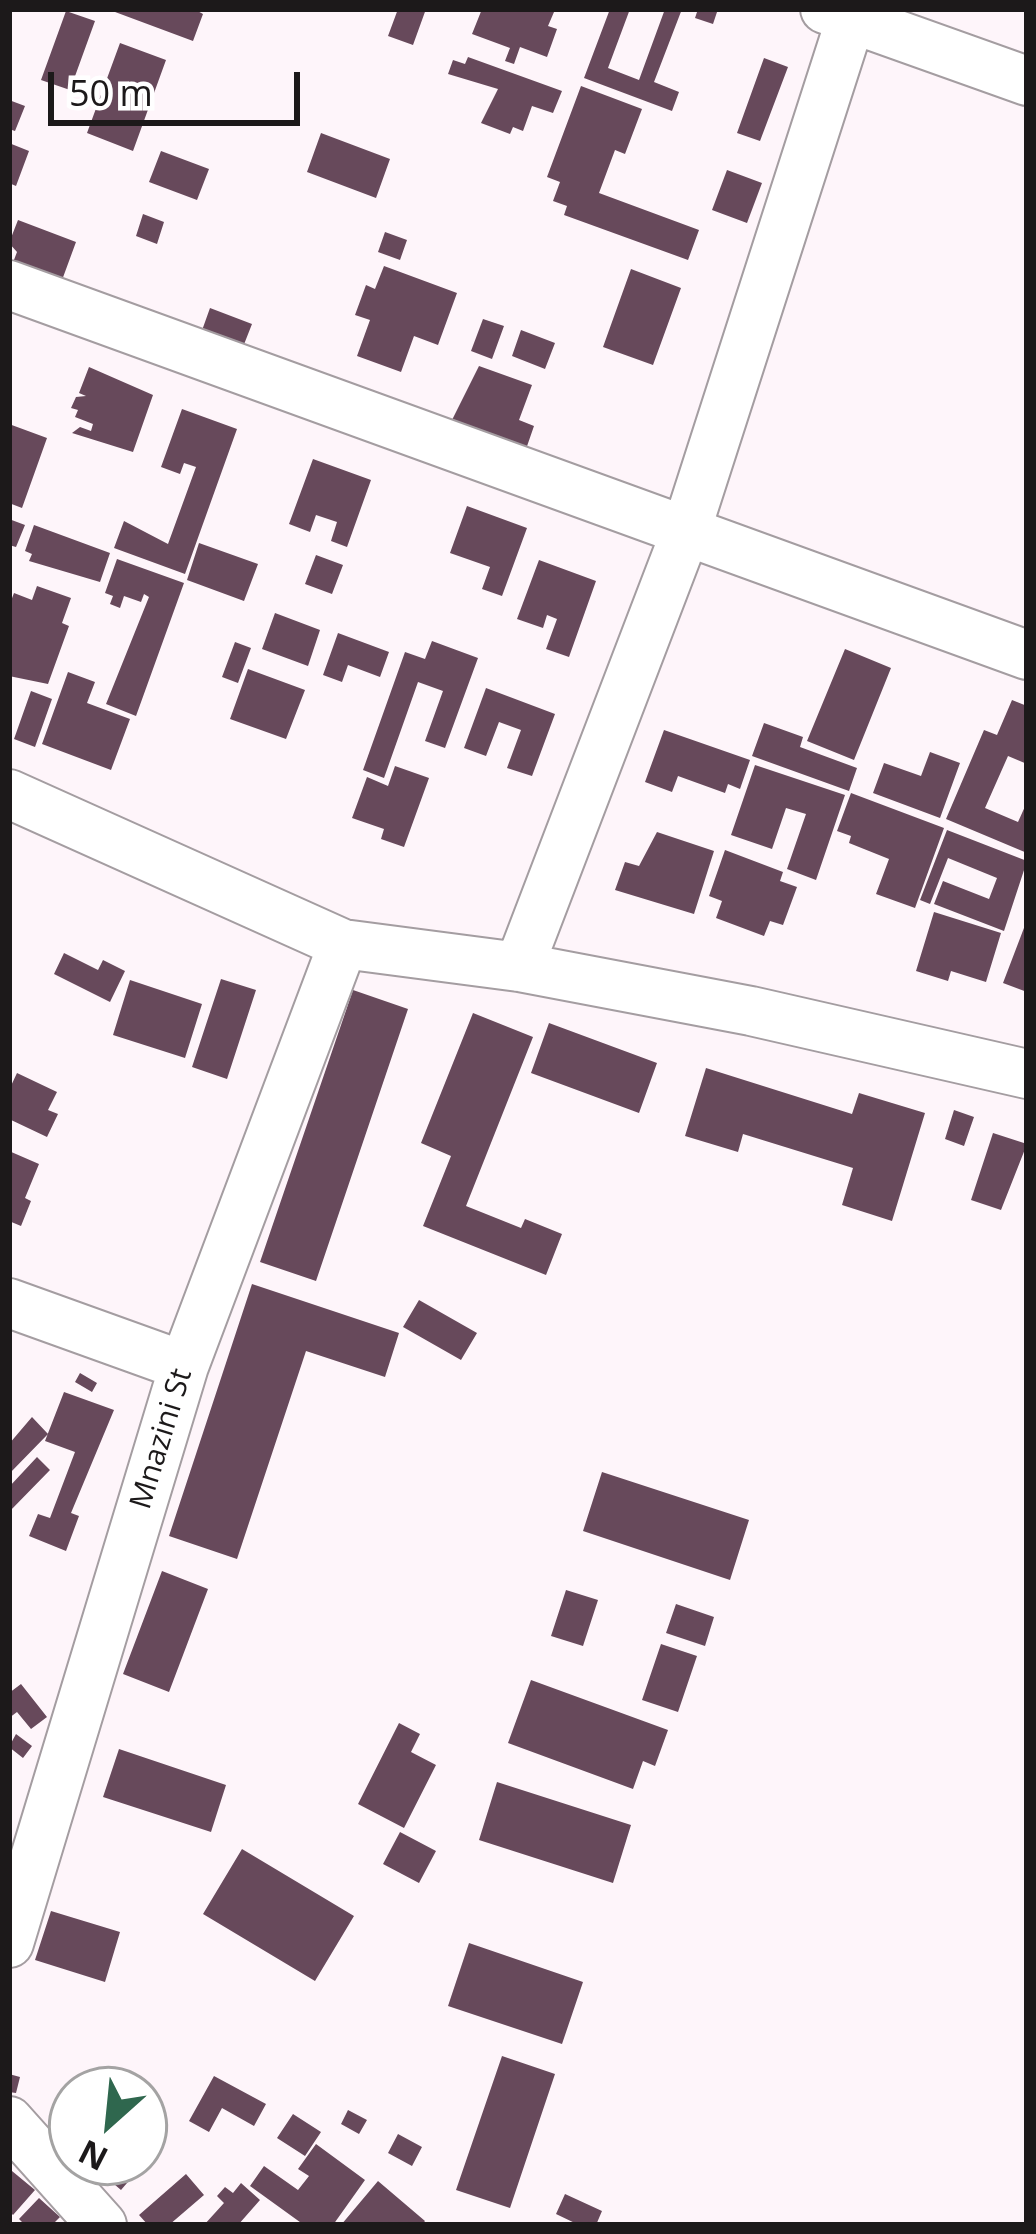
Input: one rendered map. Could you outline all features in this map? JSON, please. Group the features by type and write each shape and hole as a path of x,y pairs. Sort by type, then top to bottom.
{"street":[{"path":"520,967 686,531 844,12 1027,81"},
{"path":"9,284 1027,655"},
{"path":"9,794 344,944 520,967 751,1010 1027,1074"},
{"name":"Mnazini St","path":"9,1943 184,1366 344,944"},
{"path":"9,1303 184,1366"},
{"path":"9,2121 102,2225"}],"building":[{"path":"107,9 194,9 203,14 193,41"},
{"path":"398,9 426,9 413,45 388,36"},
{"path":"482,9 554,12 548,26 557,29 547,57 520,47 514,64 505,61 510,48 472,34"},
{"path":"610,9 630,9 608,68 639,80 665,9 682,9 654,82 679,92 672,111 584,78"},
{"path":"698,9 718,9 713,24 695,18"},
{"path":"66,11 95,21 70,90 41,80"},
{"path":"120,43 166,60 133,151 87,133"},
{"path":"468,57 562,91 553,113 532,106 523,131 513,127 510,134 481,123 498,89 448,74 453,60 465,64"},
{"path":"764,58 788,67 760,141 737,133"},
{"path":"581,86 642,109 625,154 615,150 599,193 699,230 688,260 564,215 567,206 553,201 560,182 547,177"},
{"path":"9,100 25,106 15,131 9,129"},
{"path":"321,133 390,159 376,198 307,172"},
{"path":"9,143 29,151 16,186 9,183"},
{"path":"161,151 209,169 197,200 149,182"},
{"path":"727,170 762,183 747,223 712,210"},
{"path":"143,214 164,222 157,244 136,236"},
{"path":"18,220 76,242 58,291 9,273 17,252 9,243"},
{"path":"385,232 407,240 400,260 378,252"},
{"path":"384,266 457,293 438,345 414,336 401,372 357,356 370,320 355,315 366,285 375,289"},
{"path":"631,269 681,288 653,365 603,347"},
{"path":"210,308 252,324 241,352 200,336"},
{"path":"483,319 504,326 492,359 471,351"},
{"path":"521,330 555,343 545,369 512,356"},
{"path":"479,366 532,385 519,420 534,426 525,452 450,424"},
{"path":"89,367 153,395 133,452 72,433 80,427 91,431 93,424 75,417 78,410 71,408 76,397 86,396 79,393"},
{"path":"182,409 237,429 185,574 114,548 124,521 168,544 196,467 184,463 180,474 161,467"},
{"path":"9,424 47,438 22,508 9,503"},
{"path":"313,459 371,480 347,547 331,541 337,522 316,515 310,532 289,524"},
{"path":"467,506 527,528 502,596 482,589 490,567 450,553"},
{"path":"9,519 25,525 16,547 9,545"},
{"path":"34,525 110,553 100,582 29,561 32,554 25,551"},
{"path":"199,543 258,564 244,601 187,580"},
{"path":"316,555 343,565 332,594 305,584"},
{"path":"117,559 184,583 136,716 106,704 149,597 144,594 141,602 124,596 120,608 110,604 113,596 105,593"},
{"path":"539,560 596,581 569,657 546,649 557,619 547,615 543,628 517,619"},
{"path":"37,586 71,598 62,623 69,626 48,684 9,676 9,606 14,593 32,600"},
{"path":"275,613 320,630 308,666 262,649"},
{"path":"338,633 389,652 380,677 348,665 342,682 323,675"},
{"path":"432,641 478,658 445,748 425,741 443,691 418,682 384,778 363,770 405,652 425,659"},
{"path":"235,642 251,648 238,683 222,677"},
{"path":"845,649 891,668 854,760 807,741"},
{"path":"248,669 305,690 286,739 230,719"},
{"path":"68,672 95,682 87,703 130,719 111,770 42,744"},
{"path":"486,688 555,714 532,776 507,768 521,730 499,722 486,756 464,748"},
{"path":"31,691 52,699 35,747 14,739"},
{"path":"1012,700 1027,706 1027,764 1008,756 985,808 1018,822 1027,802 1027,853 946,819 984,730 997,735"},
{"path":"764,723 803,737 800,747 857,768 849,791 752,756"},
{"path":"664,730 750,760 740,789 728,784 725,793 678,776 672,792 645,782"},
{"path":"930,752 960,763 940,818 873,793 884,763 921,776"},
{"path":"755,765 845,795 816,880 787,869 806,814 786,808 772,849 731,835"},
{"path":"395,766 429,778 404,847 381,839 384,829 352,818 367,777 388,786"},
{"path":"851,793 944,828 915,908 876,894 889,859 849,843 851,836 837,831"},
{"path":"947,830 1027,861 1004,931 934,904 943,881 989,899 997,878 948,858 930,904 920,900"},
{"path":"657,832 714,851 694,914 615,890 625,862 639,866"},
{"path":"725,850 783,872 780,881 797,887 783,925 770,921 764,936 716,918 722,901 709,896"},
{"path":"934,912 1001,933 986,982 951,971 948,981 916,971"},
{"path":"1027,920 1027,992 1003,983"},
{"path":"64,953 98,970 103,960 125,971 110,1002 54,974"},
{"path":"221,979 256,990 227,1079 192,1067"},
{"path":"130,980 202,1004 185,1058 113,1035"},
{"path":"353,990 408,1009 316,1281 260,1262"},
{"path":"473,1013 533,1037 466,1206 521,1228 525,1219 562,1234 546,1275 423,1226 451,1156 421,1143"},
{"path":"549,1023 657,1063 639,1113 531,1073"},
{"path":"706,1068 852,1114 859,1093 925,1113 892,1221 842,1205 853,1168 743,1134 738,1152 685,1136"},
{"path":"17,1073 57,1092 48,1110 58,1114 47,1137 9,1119 9,1090"},
{"path":"954,1110 974,1117 964,1146 945,1139"},
{"path":"993,1133 1027,1144 1001,1210 971,1200"},
{"path":"9,1151 39,1164 25,1198 31,1201 21,1226 9,1221"},
{"path":"252,1284 399,1333 385,1377 306,1351 237,1559 169,1536"},
{"path":"419,1300 477,1333 461,1360 403,1327"},
{"path":"80,1373 97,1383 92,1392 75,1382"},
{"path":"64,1392 114,1410 71,1513 79,1516 66,1551 29,1536 38,1514 50,1518 75,1452 45,1441"},
{"path":"32,1417 48,1434 9,1474 9,1444"},
{"path":"37,1457 50,1470 9,1512 9,1487"},
{"path":"602,1472 749,1520 730,1580 583,1531"},
{"path":"162,1571 208,1589 169,1692 123,1674"},
{"path":"566,1590 598,1600 583,1646 551,1636"},
{"path":"676,1604 714,1617 705,1646 666,1633"},
{"path":"661,1644 697,1656 678,1712 642,1700"},
{"path":"531,1680 668,1730 655,1766 643,1761 633,1789 508,1743"},
{"path":"21,1684 47,1717 31,1729 17,1712 9,1718 9,1693"},
{"path":"399,1723 420,1734 411,1752 436,1765 404,1828 358,1804"},
{"path":"16,1734 32,1746 23,1758 9,1747"},
{"path":"119,1749 226,1785 211,1832 103,1797"},
{"path":"497,1782 631,1825 613,1883 479,1840"},
{"path":"400,1832 436,1851 419,1883 383,1864"},
{"path":"242,1849 354,1916 315,1981 203,1914"},
{"path":"51,1911 120,1932 105,1982 35,1960"},
{"path":"469,1943 583,1982 562,2044 448,2006"},
{"path":"502,2056 555,2074 510,2208 456,2190"},
{"path":"9,2074 20,2077 16,2093 9,2092"},
{"path":"214,2076 266,2104 254,2126 222,2108 209,2132 189,2121"},
{"path":"348,2110 367,2120 359,2134 341,2124"},
{"path":"293,2114 321,2132 305,2156 277,2138"},
{"path":"398,2134 422,2147 412,2166 388,2153"},
{"path":"316,2144 365,2180 333,2225 304,2225 250,2186 264,2166 298,2190 309,2176 298,2169"},
{"path":"12,2171 35,2190 13,2215 9,2211"},
{"path":"186,2174 204,2195 169,2225 148,2225 139,2215"},
{"path":"378,2181 425,2221 422,2225 341,2225"},
{"path":"241,2183 260,2200 238,2225 204,2225 224,2203 217,2196 225,2187 233,2193"},
{"path":"565,2194 602,2211 596,2225 579,2225 556,2214"},
{"path":"39,2198 60,2217 52,2225 25,2225 19,2219"}]}
